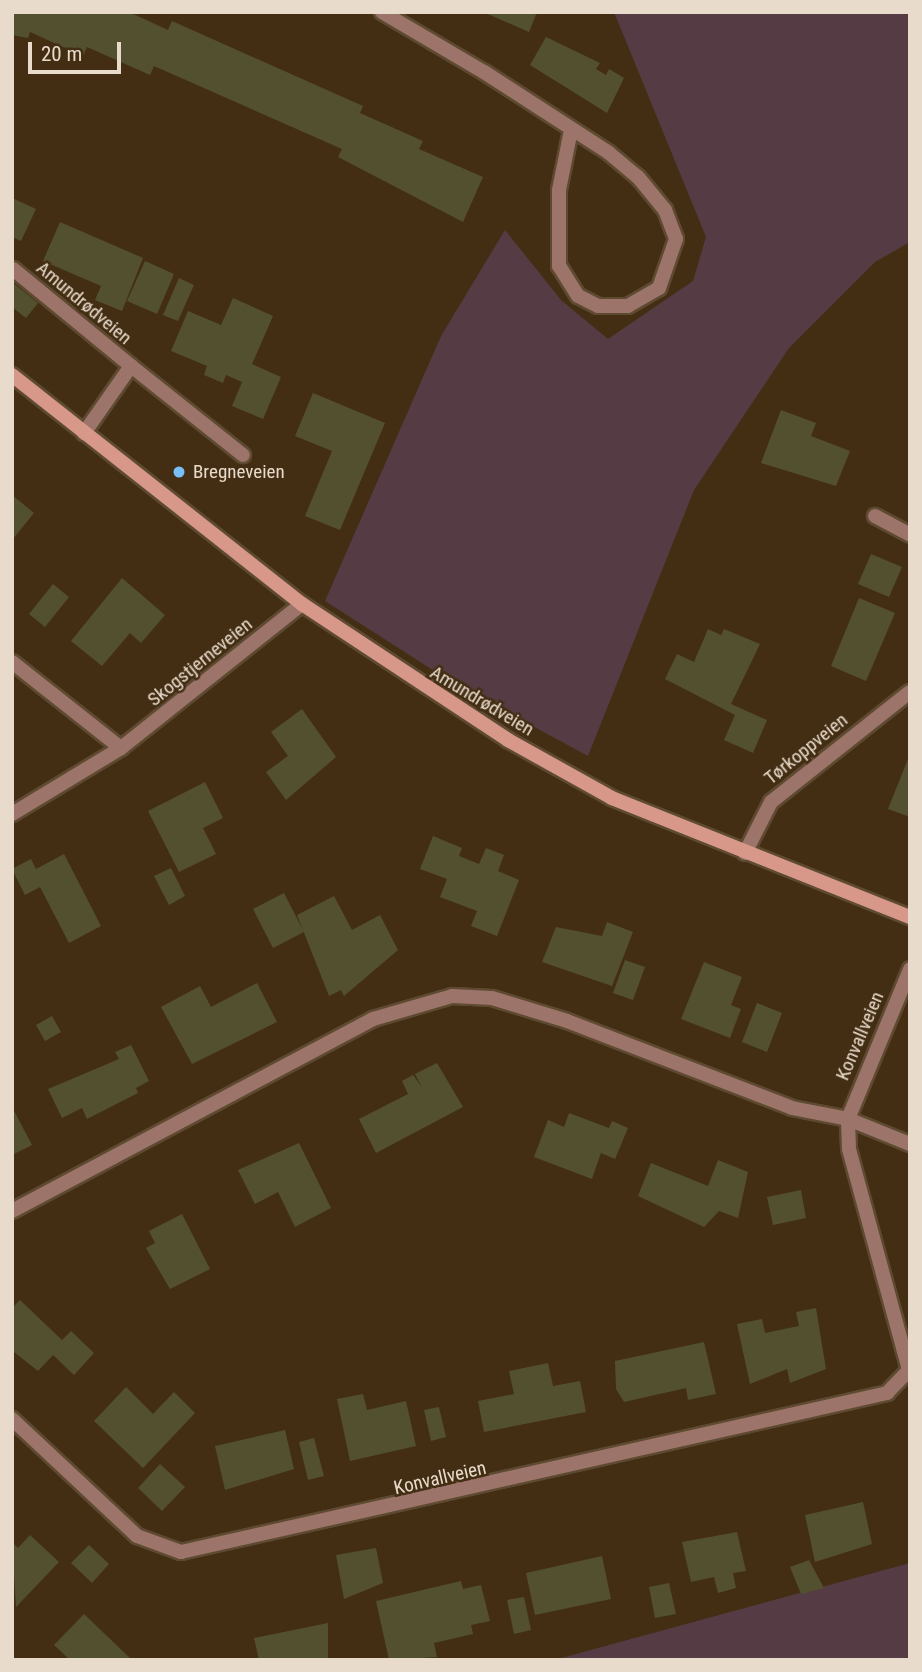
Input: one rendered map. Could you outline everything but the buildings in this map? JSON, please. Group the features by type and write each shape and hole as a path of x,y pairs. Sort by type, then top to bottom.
{"main road":[{"name":"Amundrødveien","path":"12,375 302,604 508,740 612,798 910,917"}],"street":[{"path":"382,12 571,130 638,177 665,210 676,239 659,288 628,306 598,306 578,296 559,266 558,200 571,130"},
{"name":"Amundrødveien","path":"13,269 243,455"},
{"name":"Amundrødveien","path":"83,433 131,366"},
{"path":"875,516 910,535"},
{"name":"Skogstjerneveien","path":"12,814 121,748 302,604"},
{"path":"12,662 121,748"},
{"name":"Tørkoppveien","path":"745,853 771,802 910,692"},
{"name":"Konvallveien","path":"12,1419 137,1536 180,1552 856,1404 887,1393 909,1371 849,1149 848,1119 910,969"},
{"path":"12,1211 373,1019 452,996 522,1006 792,1108 848,1119 910,1144"}],"shaded area":[{"path":"614,12 910,12 910,242 875,262 789,348 694,490 588,756 453,683 325,601 441,336 505,230 561,300 608,339 693,281 706,237"},
{"path":"910,1563 910,1660 554,1660"}],"place":[{"name":"Bregneveien","path":"179,472"}]}
